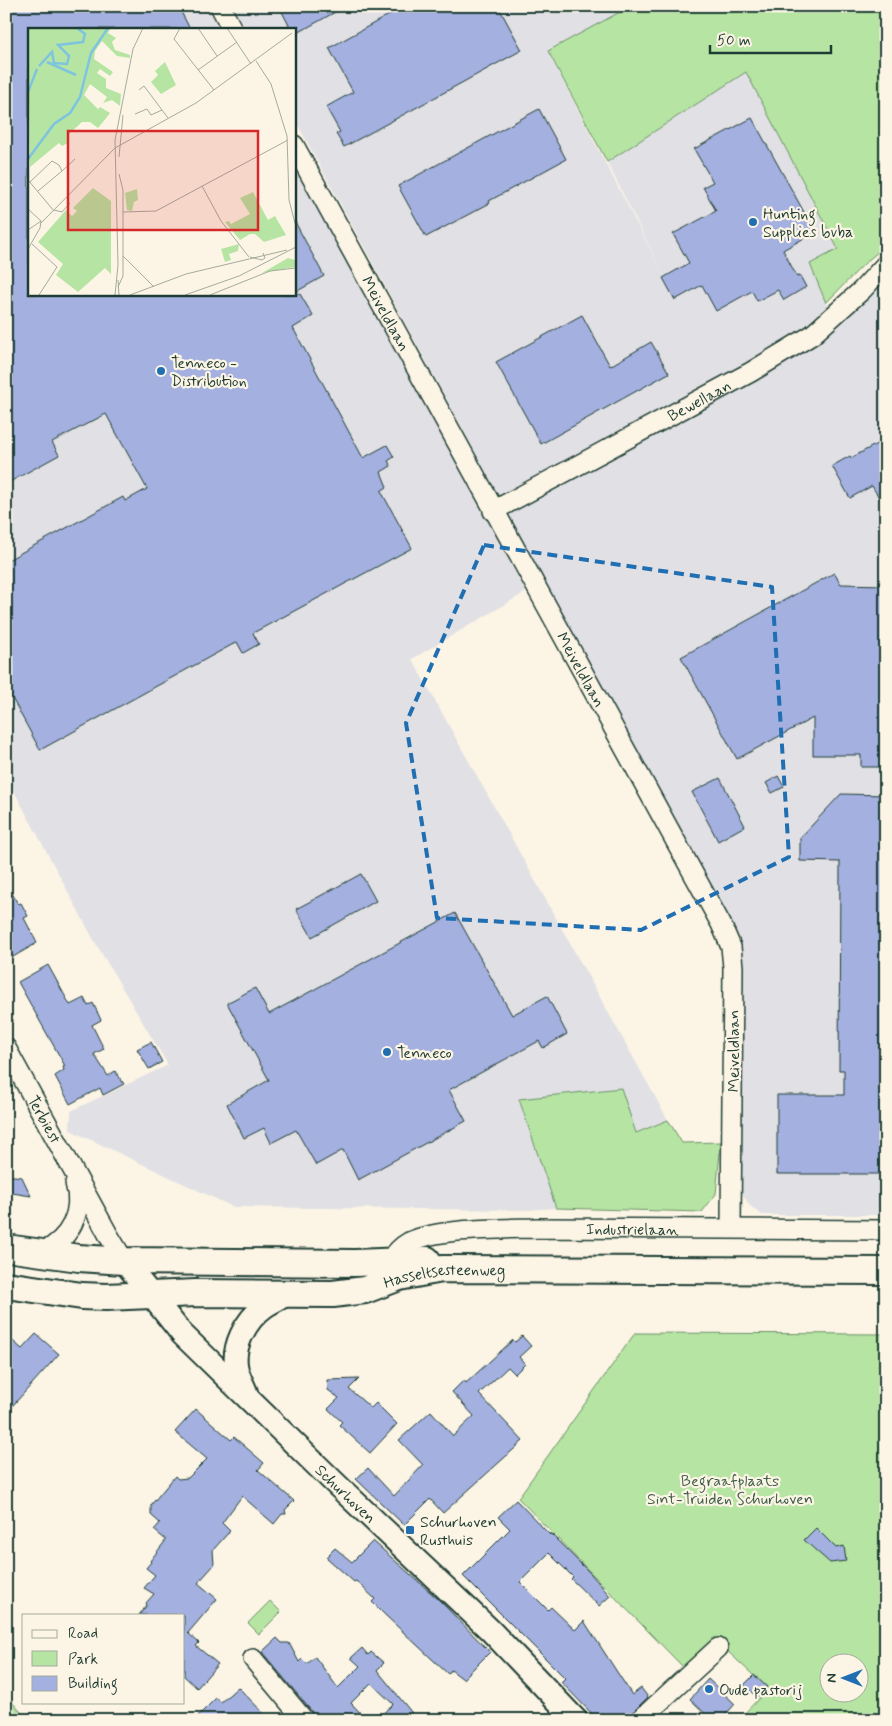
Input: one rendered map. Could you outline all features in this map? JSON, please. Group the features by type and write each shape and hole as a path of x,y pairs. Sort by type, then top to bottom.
{"main road":[{"name":"Hasseltsesteenweg","path":"6,1248 79,1258 124,1261 355,1264 390,1261 886,1262"},
{"name":"Hasseltsesteenweg","path":"6,1285 82,1296 106,1297 196,1293 333,1294 365,1290 400,1278 442,1269 886,1271"}],"street":[{"path":"220,6 231,28"},
{"name":"Meiveldlaan","path":"295,147 702,889 731,947 733,967 731,1228"},
{"name":"Bewellaan","path":"493,511 751,372 812,335 862,290 886,264"},
{"name":"Terbiest","path":"6,1048 108,1236 124,1261"},
{"name":"Terbiest","path":"43,1252 52,1248 69,1232 75,1221 79,1197 70,1165"},
{"name":"Industrielaan","path":"390,1261 398,1250 410,1241 439,1234 534,1228 886,1230"},
{"name":"Schurhoven","path":"124,1261 182,1334 490,1630 576,1720"},
{"path":"248,1398 237,1370 236,1359 241,1338 247,1323 256,1314 264,1307 288,1294"},
{"path":"652,1717 718,1648"},
{"path":"253,1659 304,1720"}],"highlighted area":[{"path":"484,545 772,587 789,857 641,930 437,918 406,723"}],"shaded area":[{"path":"6,6 210,6 221,28 28,28 28,295 295,295 295,164 526,592 412,659 668,1120 636,1133 519,1099 556,1208 527,1210 233,1207 70,1130 71,1111 168,1065 95,942 6,776"},
{"path":"233,6 631,6 548,52 664,276 607,162 746,72 838,250 810,264 826,303 840,321 886,273 886,1215 762,1215 749,1205 741,1192 741,957 657,790 295,120 295,28 244,28"}],"green space":[{"path":"631,6 886,6 886,245 865,263 826,303 810,264 838,249 746,72 607,162 548,51"},
{"path":"621,1088 636,1133 668,1120 682,1143 721,1142 716,1194 702,1212 556,1208 519,1099"},
{"name":"Begraafplaats Sint-Truiden Schurhoven","path":"635,1333 886,1334 886,1720 738,1720 768,1689 724,1648 686,1670 518,1498"},
{"path":"270,1601 281,1612 259,1634 248,1623"},
{"path":"6,1695 28,1720 6,1720"}],"building":[{"name":"Tenneco - Distribution","path":"6,6 178,6 189,28 28,28 28,295 300,294 313,316 293,328 363,458 387,445 394,457 388,461 391,466 381,472 387,487 381,491 412,548 253,633 259,644 243,653 237,642 40,750 6,687 6,561 123,497 125,501 147,489 106,414 52,442 59,455 6,484"},
{"path":"279,6 346,6 295,34 295,28 290,28"},
{"path":"405,6 498,6 522,50 344,147 336,134 340,132 326,107 353,92 329,48"},
{"path":"539,109 566,159 426,237 398,186"},
{"name":"Hunting Supplies bvba","path":"752,118 815,232 783,250 797,277 800,276 806,287 784,300 778,290 757,301 752,291 716,311 702,285 675,300 663,278 689,263 673,234 716,211 703,187 713,182 694,149"},
{"path":"295,222 324,276 295,292"},
{"path":"582,315 610,366 651,342 669,373 541,444 496,362"},
{"path":"886,439 886,509 872,486 850,498 832,466"},
{"path":"834,573 841,584 886,585 886,767 861,767 861,755 813,755 813,718 737,759 681,657"},
{"path":"778,776 784,787 772,793 766,783"},
{"path":"720,778 745,826 718,841 692,792"},
{"path":"841,794 886,795 886,1158 880,1158 879,1174 777,1174 777,1095 844,1095 844,1070 839,1070 840,862 800,861 800,838"},
{"path":"361,874 376,901 312,937 296,909"},
{"path":"6,882 18,904 21,903 28,916 24,918 37,943 13,957 6,945"},
{"name":"Tenneco","path":"455,913 512,1015 547,996 567,1034 543,1048 539,1041 449,1090 466,1121 358,1180 343,1150 316,1165 296,1130 271,1143 264,1128 244,1138 227,1104 269,1080 227,1003 255,988 269,1014"},
{"path":"48,965 70,1005 84,998 88,1006 93,1003 101,1020 92,1025 104,1049 94,1054 108,1076 115,1071 124,1084 103,1095 100,1088 70,1104 55,1076 64,1070 63,1067 65,1066 18,982"},
{"path":"151,1042 162,1062 149,1069 137,1049"},
{"path":"6,1175 22,1177 31,1196 6,1192"},
{"path":"36,1334 59,1354 6,1413 6,1335 22,1349"},
{"path":"522,1336 531,1346 519,1357 525,1364 515,1374 508,1367 479,1394 523,1441 443,1513 430,1499 404,1525 356,1479 368,1468 394,1496 423,1465 399,1440 431,1411 453,1436 474,1416 452,1392 464,1380 466,1383 513,1340 515,1342"},
{"path":"359,1379 349,1389 371,1408 376,1403 397,1424 370,1453 339,1425 342,1422 328,1409 339,1398 328,1390 327,1380"},
{"path":"196,1409 231,1440 234,1437 264,1463 258,1470 294,1501 285,1510 286,1514 282,1514 274,1524 242,1496 222,1523 230,1531 213,1550 214,1565 198,1583 217,1599 188,1633 199,1643 196,1646 218,1664 197,1688 185,1677 185,1614 140,1614 154,1594 144,1588 155,1575 146,1568 166,1540 154,1530 160,1523 151,1515 151,1505 175,1476 178,1479 188,1478 207,1459 175,1432"},
{"path":"516,1500 591,1574 610,1596 599,1606 571,1579 573,1577 549,1553 520,1582 548,1610 551,1607 575,1630 584,1621 632,1695 641,1688 648,1697 625,1720 598,1720 561,1682 565,1678 463,1576 510,1529 498,1517"},
{"path":"816,1528 836,1548 844,1546 846,1561 830,1563 804,1540"},
{"path":"373,1541 439,1600 490,1652 463,1679 451,1670 448,1674 372,1602 375,1599 326,1557 335,1548 352,1562"},
{"path":"277,1638 282,1643 289,1643 299,1662 302,1659 307,1664 315,1657 338,1688 360,1666 351,1658 362,1648 368,1655 371,1652 384,1663 377,1670 412,1713 404,1720 376,1720 393,1704 371,1683 351,1703 367,1720 315,1720 313,1713 262,1652"},
{"path":"754,1675 767,1687 757,1697 744,1685"},
{"name":"Oude pastorij","path":"708,1679 735,1704 721,1720 712,1720 690,1699"},
{"path":"238,1687 270,1720 194,1720 216,1698 221,1702"}],"place":[{"name":"Hunting Supplies bvba","path":"753,222"},
{"name":"Tenneco - Distribution","path":"161,371"},
{"name":"Tenneco","path":"387,1052"},
{"name":"Schurhoven Rusthuis","path":"410,1530"},
{"name":"Oude pastorij","path":"709,1689"}]}
